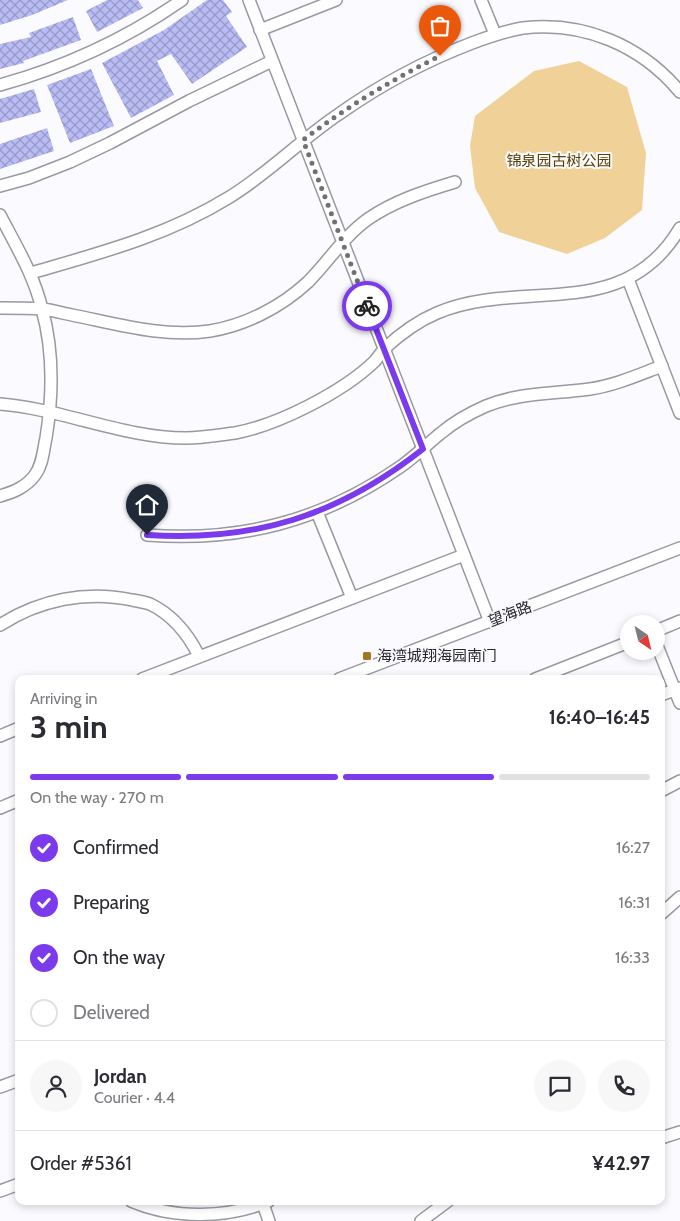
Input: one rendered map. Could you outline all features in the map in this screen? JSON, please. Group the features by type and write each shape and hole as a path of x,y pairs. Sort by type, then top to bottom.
{"street":[{"path":"0,85 44,72 85,55 124,36 182,0"},
{"path":"249,0 490,622"},
{"path":"260,30 336,0"},
{"path":"482,0 495,34"},
{"path":"31,274 144,239 187,221 228,198 267,171 303,140 338,114 383,86 454,50 495,34 522,28 549,27 576,29 602,36 627,47 650,61 680,92"},
{"path":"0,186 29,178 70,162 110,143 189,100 272,60"},
{"path":"0,308 42,309 156,332 184,333 211,331 238,324 263,314 286,300 308,282 343,243 367,220 395,204 455,182"},
{"path":"0,215 31,274 42,309 50,352 52,377 50,412 42,460 36,474 26,485 13,493 0,496"},
{"path":"0,404 21,406 146,434 186,438 236,432 283,418 334,392 374,361 401,334 437,313 484,299 590,291 610,286 645,268 661,254 674,239 680,228"},
{"path":"628,278 680,413"},
{"path":"147,535 188,537 221,535 270,527 317,512 383,479 442,432 464,417 487,406 512,398 583,390 619,383 662,366"},
{"path":"317,512 352,598"},
{"name":"望海路","path":"350,675 680,548"},
{"path":"152,675 464,555"},
{"path":"0,625 12,617 38,606 65,599 93,596 121,598 149,604 162,611 184,630 199,656"},
{"path":"665,627 680,621"},
{"path":"545,675 620,646"},
{"path":"664,660 677,689 680,704"},
{"path":"665,694 677,689"},
{"path":"0,736 15,730"},
{"path":"665,789 680,781"},
{"path":"0,808 15,802"},
{"path":"665,910 680,896"},
{"path":"0,1087 15,1081"},
{"path":"665,1137 680,1132"},
{"path":"0,1192 15,1186"},
{"path":"143,1205 162,1211 213,1214 238,1211 259,1205"},
{"path":"266,1205 269,1221"},
{"path":"421,1221 443,1205"}],"green space":[{"name":"锦泉园古树公园","path":"579,61 627,87 646,153 642,210 605,238 567,254 499,232 475,188 470,146 475,116 534,71"}],"building":[{"path":"0,0 68,0 32,15 0,25"},
{"path":"107,0 138,0 143,8 97,32 86,11"},
{"path":"207,0 223,0 232,12 226,16 247,47 192,84 171,54 157,61 174,95 131,118 102,63 164,30"},
{"path":"73,17 81,40 23,61 24,63 0,69 0,44 31,37 29,33"},
{"path":"91,69 114,126 70,143 47,85"},
{"path":"34,89 41,112 0,123 0,99"},
{"path":"47,128 54,151 0,169 0,144"}],"way so far":[{"path":"367,306 303,140 375,90 440,56"}],"place":[{"name":"海湾城翔海园南门","path":"367,656"}],"route":[{"path":"147,535 196,537 221,535 270,527 293,520 340,503 362,491 383,479 423,449 367,306"}]}
